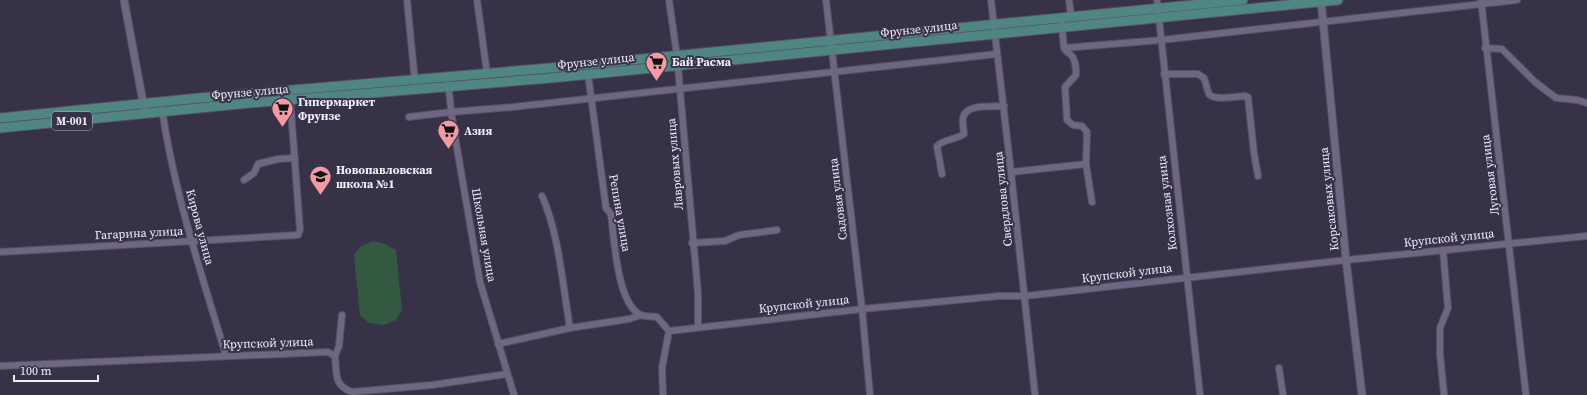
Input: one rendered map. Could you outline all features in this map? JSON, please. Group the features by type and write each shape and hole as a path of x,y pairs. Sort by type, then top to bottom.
{"main road":[{"name":"Фрунзе улица","path":"1061,22 1071,16 1243,0"},
{"name":"Фрунзе улица","path":"0,128 163,111 447,76 677,61 1061,22 1158,9 1338,0"},
{"name":"Фрунзе улица","path":"0,118 143,103 448,87 588,74 677,61"}],"street":[{"path":"124,0 145,113"},
{"path":"407,0 416,89"},
{"path":"477,0 487,73"},
{"name":"Лавровых улица","path":"669,0 677,61 692,243 698,293 698,327"},
{"name":"Садовая улица","path":"826,0 862,309 870,395"},
{"name":"Свердлова улица","path":"991,0 1012,172 1035,395"},
{"path":"1069,0 1071,16"},
{"path":"1064,48 1162,40 1481,2 1517,0"},
{"name":"Корсаковых улица","path":"1321,1 1346,260 1362,395"},
{"name":"Луговая улица","path":"1481,2 1485,48 1526,395"},
{"name":"Колхозная улица","path":"1158,9 1200,395"},
{"path":"1061,22 1064,48 1066,52 1072,56 1075,62 1076,75 1065,87 1067,120 1073,125 1082,126 1087,132 1086,164 1092,202"},
{"path":"1485,48 1502,50 1535,82 1556,98 1576,100 1587,103"},
{"path":"409,118 452,112 513,108 679,88 997,54"},
{"name":"Репина улица","path":"588,74 606,208 611,214 619,278 626,300 641,315"},
{"path":"1164,74 1198,74 1204,78 1209,94 1212,97 1248,97 1254,154 1258,176"},
{"name":"Школьная улица","path":"447,76 480,282 514,395"},
{"path":"244,180 254,173 258,164 278,159 295,158 290,95"},
{"name":"Кирова улица","path":"162,102 174,174 191,240 226,356"},
{"path":"942,174 937,146 942,141 957,139 964,134 963,118 967,111 975,108 1004,106"},
{"name":"Гагарина улица","path":"1,250 298,235 300,230 295,158"},
{"path":"1012,172 1086,164"},
{"path":"542,196 548,209 556,243 570,328"},
{"path":"692,243 725,241 738,235 777,230"},
{"name":"Крупской улица","path":"669,331 862,309 999,296 1025,296 1346,260 1587,236"},
{"path":"1442,250 1448,308 1440,328 1440,354 1444,395"},
{"path":"342,315 339,346 335,356 338,383 343,389 352,392 432,385 507,374"},
{"path":"498,344 570,328 629,319 641,315 657,317 669,331 662,368 664,395"},
{"name":"Крупской улица","path":"0,366 328,352 335,356"},
{"path":"1280,368 1282,395"}],"green space":[{"path":"373,241 385,244 396,250 402,310 396,320 384,325 369,323 360,315 354,255 361,246"}],"place":[{"name":"Бай Расма","path":"656,82"},
{"name":"Гипермаркет Фрунзе","path":"283,128"},
{"name":"Азия","path":"449,150"},
{"name":"Новопавловская школа №1","path":"321,196"}]}
